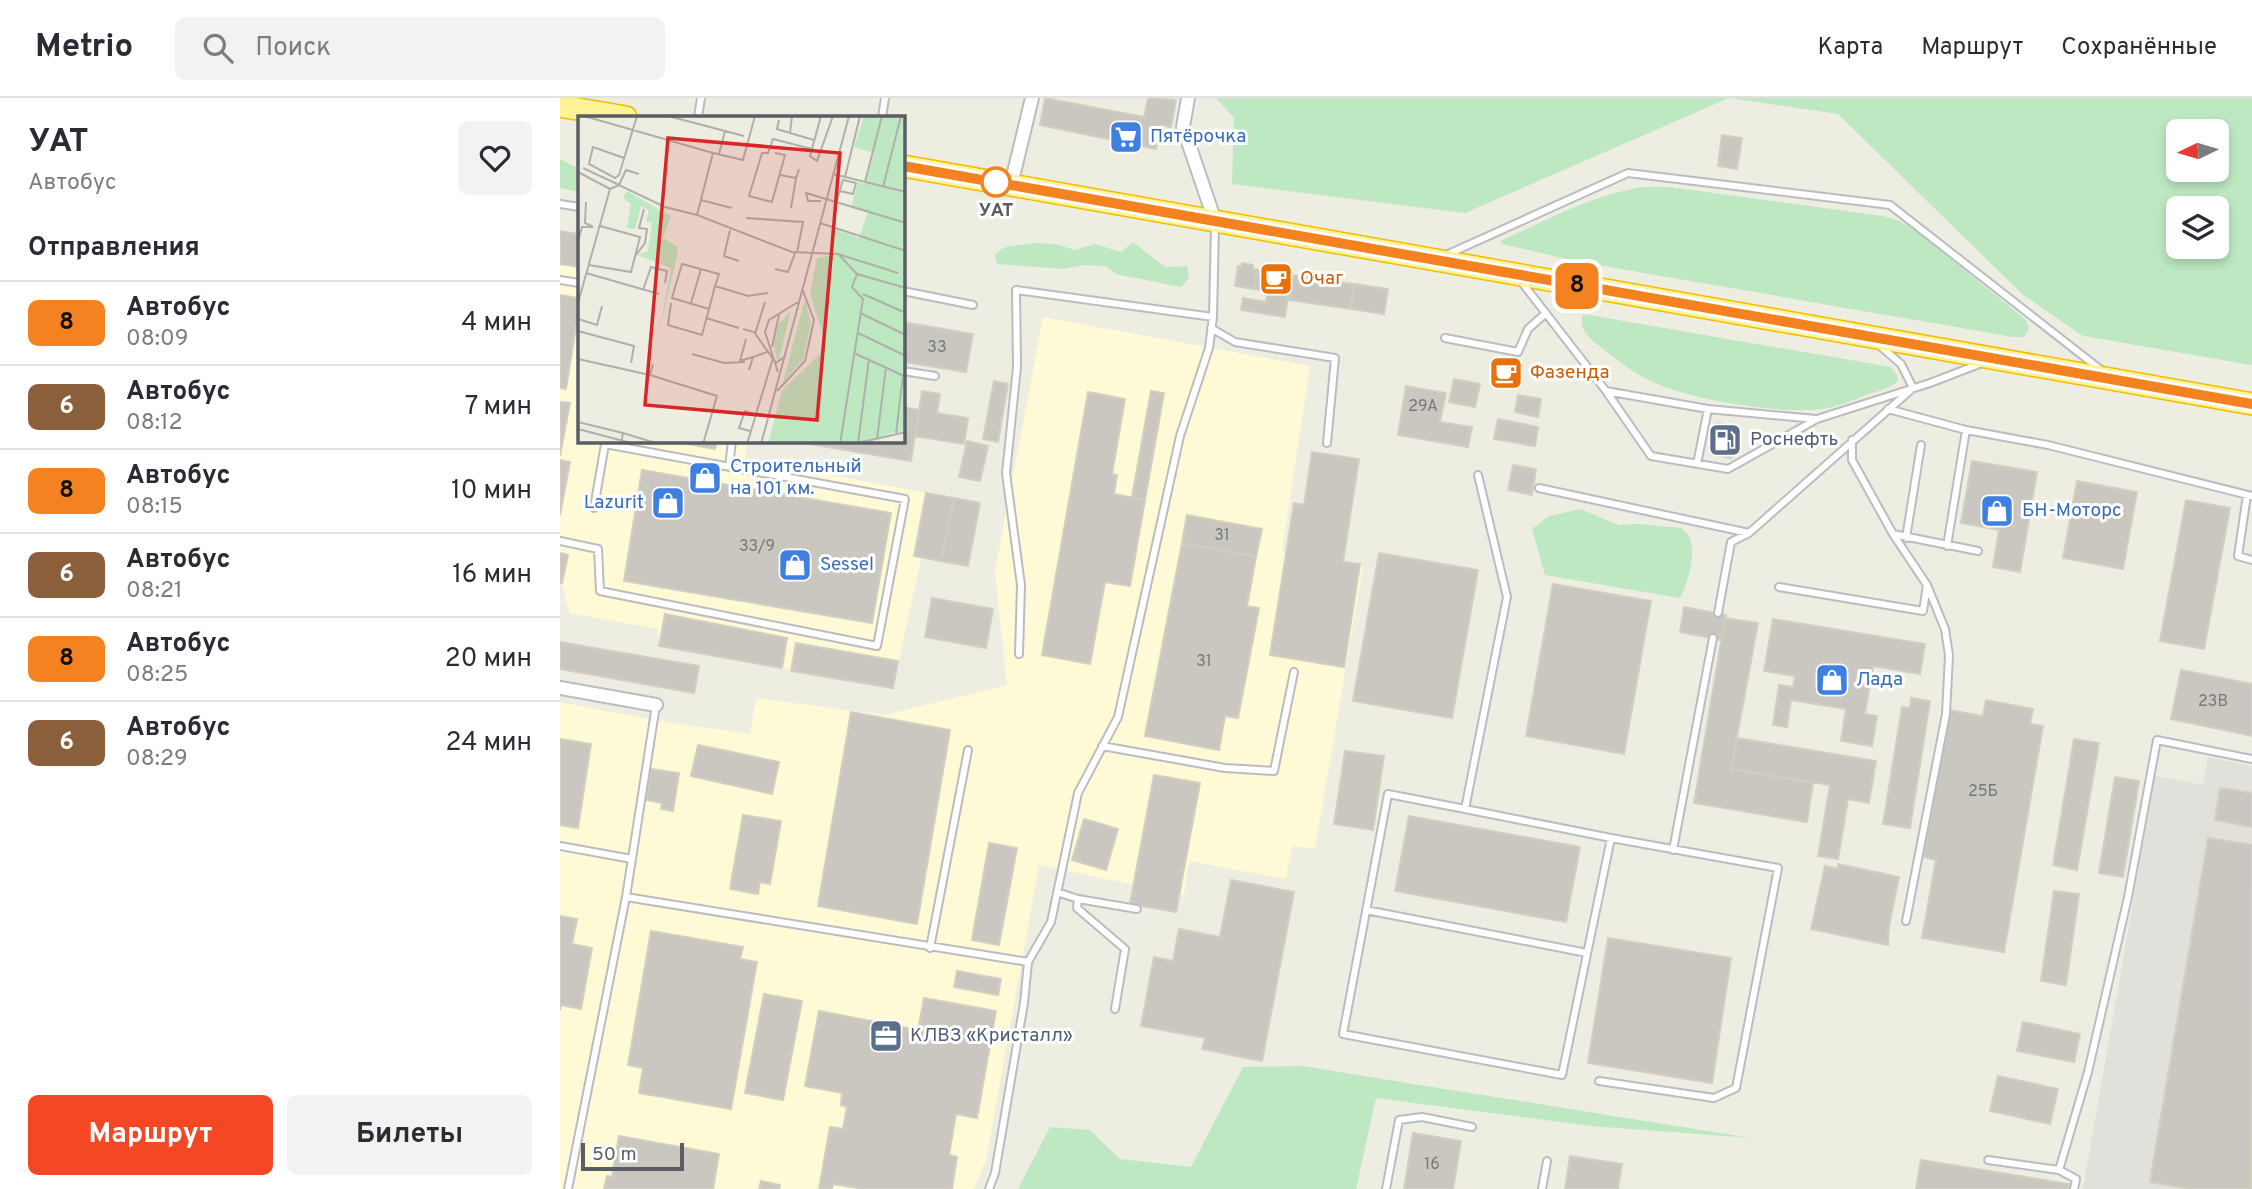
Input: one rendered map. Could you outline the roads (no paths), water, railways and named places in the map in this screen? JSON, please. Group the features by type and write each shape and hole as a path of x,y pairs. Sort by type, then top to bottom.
{"highway":[{"path":"560,106 620,116"},
{"path":"905,166 2252,404"}],"street":[{"path":"1011,185 1032,98"},
{"path":"1188,98 1183,127 1215,221"},
{"path":"560,688 656,705"}],"lane":[{"path":"698,116 701,98"},
{"path":"882,116 885,98"},
{"path":"1433,260 1628,173 1890,205 2113,380"},
{"path":"560,204 578,208"},
{"path":"989,1189 995,1173 1024,1003 1028,962 1051,922 1078,793 1118,717 1181,436 1209,348 1213,317 1215,221"},
{"path":"1517,275 1606,391 1651,456 1728,469 1817,419 1993,359"},
{"path":"560,280 578,283"},
{"path":"1019,654 1021,585 1006,473 1017,367 1016,290 1213,317"},
{"path":"905,291 973,305"},
{"path":"1445,338 1518,352 1528,329 1546,313"},
{"path":"1211,328 1235,342 1335,358 1327,443"},
{"path":"1870,337 1901,364 1913,388"},
{"path":"905,371 935,376"},
{"path":"1718,613 1731,542 1749,533 1913,388"},
{"path":"1606,391 1707,409 1817,419"},
{"path":"1697,464 1707,409"},
{"path":"1888,409 1966,430 2048,444 2250,495 2238,556 2252,560"},
{"path":"1948,545 1966,430"},
{"path":"1852,440 1852,460 1893,534 1927,584 1945,629 1950,655 1946,714 1906,921"},
{"path":"729,467 732,443"},
{"path":"560,541 598,549 600,591 877,646 905,499 605,444 594,508"},
{"path":"1906,538 1921,445"},
{"path":"1465,809 1507,597 1478,475"},
{"path":"1539,488 1749,533"},
{"path":"1893,534 1978,551"},
{"path":"1779,587 1923,611 1927,584"},
{"path":"1673,850 1713,638"},
{"path":"1102,746 1225,768 1274,771 1294,672"},
{"path":"568,1189 626,897 656,705"},
{"path":"2059,1170 2088,1072 2128,897 2157,740 2252,759"},
{"path":"930,948 968,750"},
{"path":"1599,1081 1714,1098 1736,1088 1778,868 1388,794 1343,1034 1562,1075 1611,838"},
{"path":"560,846 632,859"},
{"path":"1057,892 1077,899 1137,909"},
{"path":"626,897 1028,962"},
{"path":"1077,899 1077,908 1125,949 1115,1009"},
{"path":"1366,910 1587,953"},
{"path":"1386,1189 1399,1120 1422,1117 1472,1127"},
{"path":"1988,1160 2059,1170 2076,1180 2074,1189"},
{"path":"1542,1189 1547,1161"}],"place":[{"name":"Пятёрочка","path":"1126,137"},
{"name":"УАТ","path":"996,182"},
{"name":"Очаг","path":"1276,279"},
{"name":"Фазенда","path":"1506,373"},
{"name":"Роснефть","path":"1725,440"},
{"name":"Строительный на 101 км.","path":"705,478"},
{"name":"Lazurit","path":"668,503"},
{"name":"БН-Моторс","path":"1997,511"},
{"name":"Sessel","path":"795,565"},
{"name":"Лада","path":"1832,680"},
{"name":"КЛВЗ «Кристалл»","path":"886,1036"}]}
